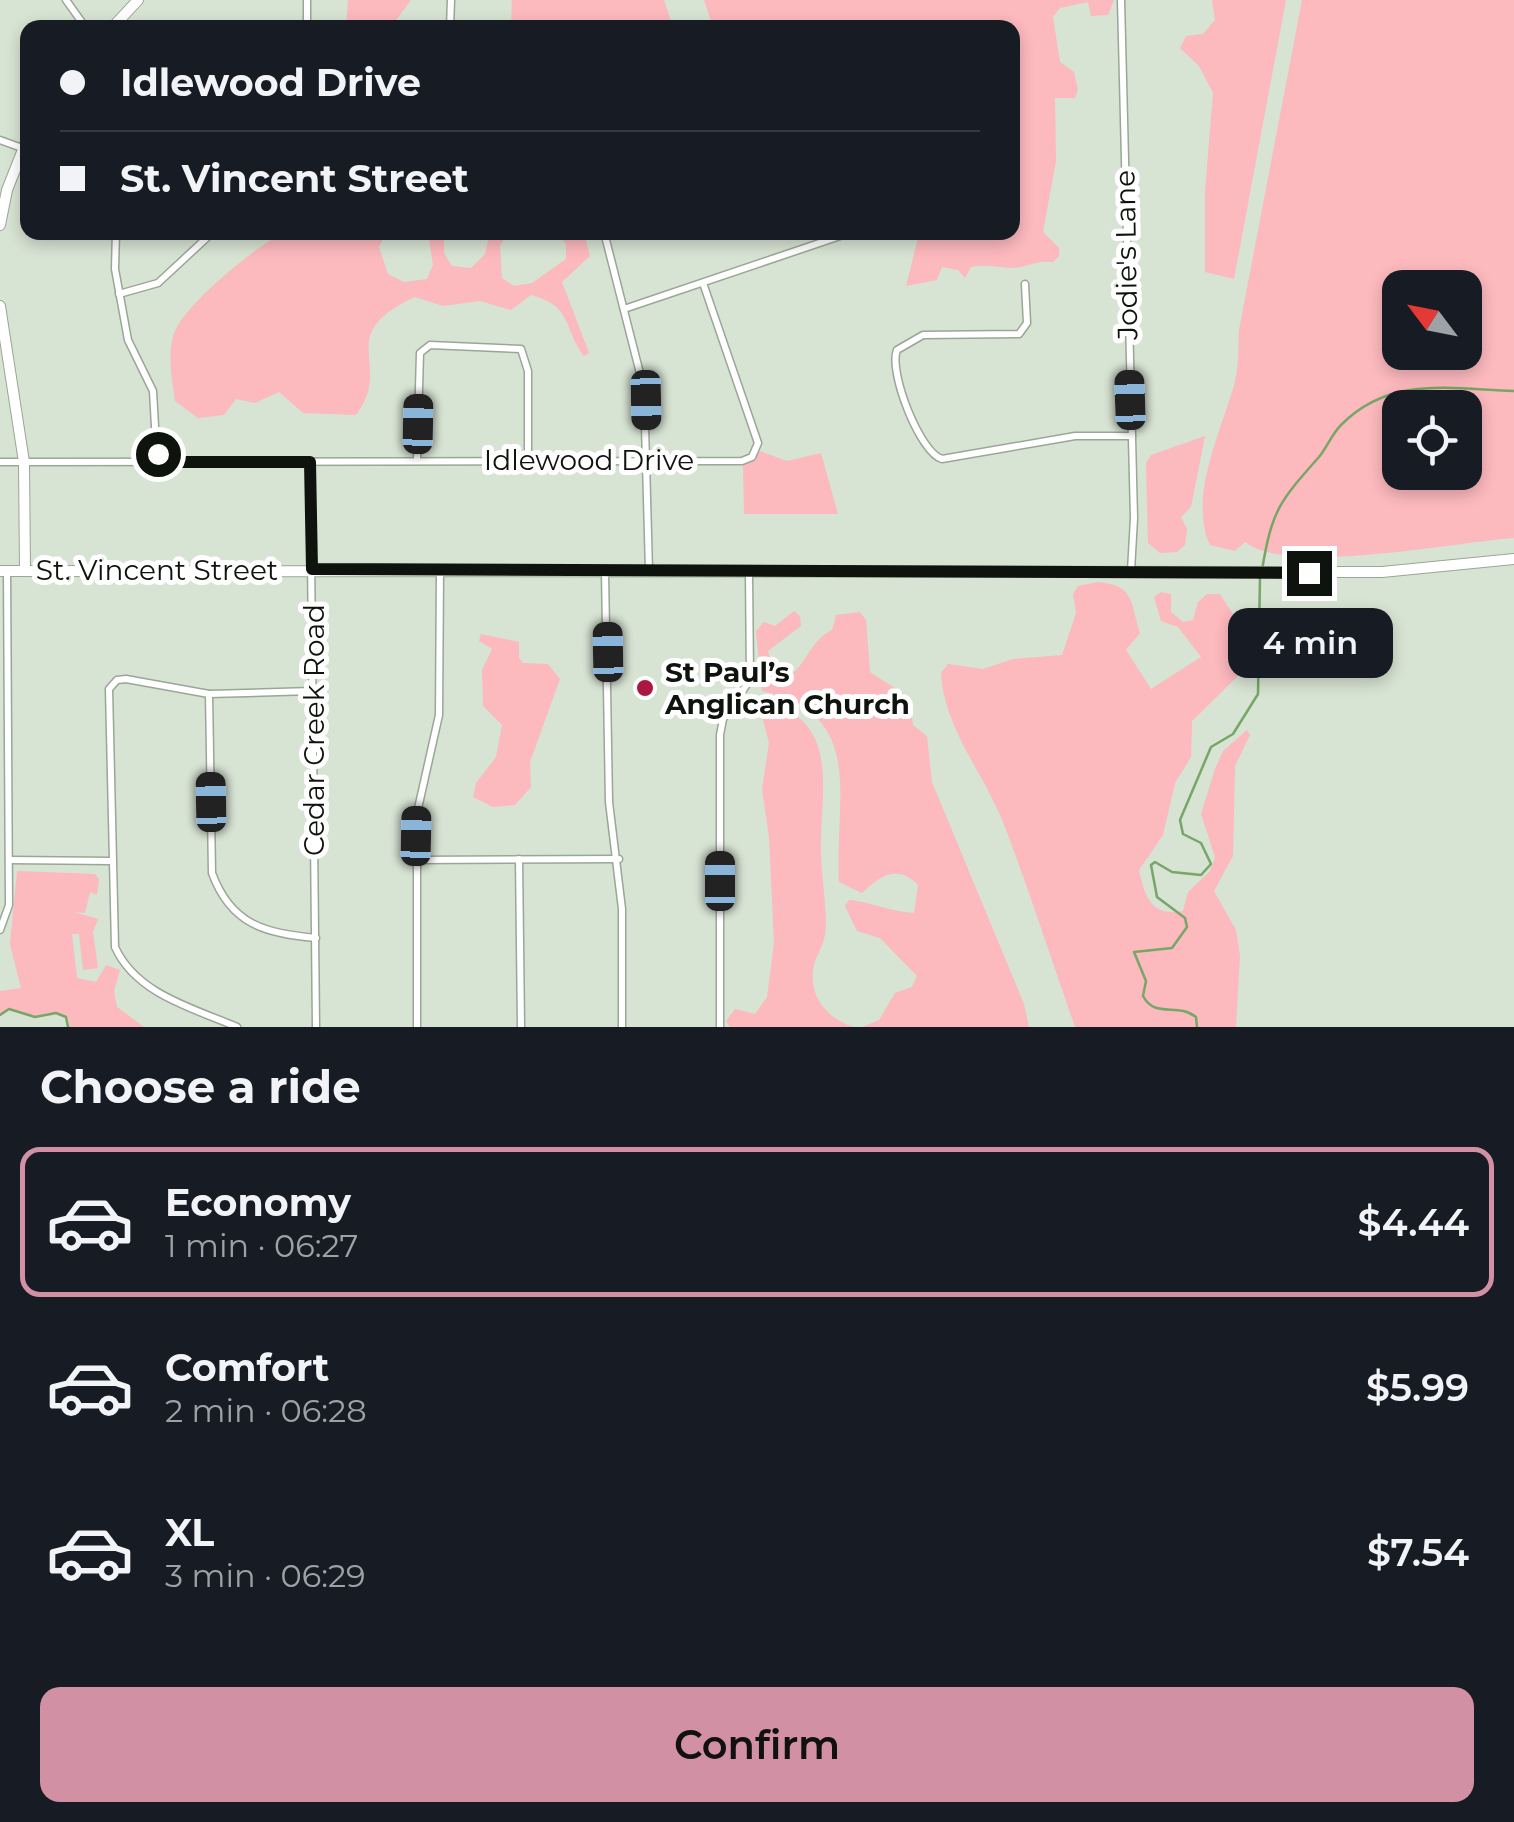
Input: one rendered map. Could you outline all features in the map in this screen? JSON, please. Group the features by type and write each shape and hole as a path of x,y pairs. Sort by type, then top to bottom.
{"street":[{"path":"119,20 138,0"},
{"name":"Jodie's Lane","path":"1121,0 1132,436 1130,570"},
{"path":"0,225 20,155"},
{"path":"117,240 120,294 132,350 153,392 158,462"},
{"path":"120,294 158,283 204,240"},
{"path":"606,240 644,389 649,572"},
{"path":"624,309 828,240"},
{"name":"Idlewood Drive","path":"0,462 742,462 758,448 704,282"},
{"path":"1025,284 1027,323 1019,334 923,335 897,350 894,368 927,451 946,459 1075,436 1132,436"},
{"path":"0,306 24,462 26,570"},
{"path":"417,460 418,369 420,353 430,346 521,349 528,371 528,459"},
{"name":"Cedar Creek Road","path":"310,462 316,1027"},
{"name":"St. Vincent Street","path":"3,571 1272,573 1382,572 1514,559"},
{"path":"417,1027 416,860 420,789 439,715 440,570"},
{"path":"0,930 9,905 10,860 3,571"},
{"path":"605,571 608,802 618,859 622,1027"},
{"path":"720,1027 720,735 724,719 750,680 749,574"},
{"path":"237,1027 146,986 123,963 112,924 108,695 112,684 126,679 209,694 312,691"},
{"path":"209,694 212,873 219,893 248,925 268,932 316,938"},
{"path":"520,859 521,1027"},
{"path":"416,860 618,859"},
{"path":"10,860 112,861"}],"shaded area":[{"path":"348,0 411,0 396,20 347,20"},
{"path":"512,0 664,0 671,20 511,20"},
{"path":"704,0 1114,0 1108,15 1091,16 1088,2 1060,8 1053,17 1060,62 1074,72 1078,90 1075,98 1055,98 1056,161 1043,232 1059,248 1059,256 1053,262 1021,267 971,267 965,278 958,270 942,267 937,280 906,286 918,240 1020,240 1020,20 711,20"},
{"path":"1212,0 1286,0 1234,279 1205,272 1205,191 1213,93 1199,66 1180,48 1186,36 1203,34 1215,20"},
{"path":"1302,0 1514,0 1514,538 1333,557 1266,552 1245,542 1235,551 1210,545 1204,526 1204,486 1238,365 1239,330"},
{"path":"270,240 382,240 379,247 388,274 404,282 427,279 433,265 429,240 444,240 444,253 452,266 471,268 485,254 488,240 503,240 500,246 502,278 514,286 532,283 566,259 563,240 586,240 590,256 562,282 589,353 584,356 554,305 531,295 511,310 480,301 443,306 415,297 390,311 376,325 370,338 370,380 356,415 303,413 279,392 255,403 236,399 224,415 198,418 175,401 170,363 174,334 186,314"},
{"path":"1205,436 1191,507 1181,517 1187,529 1185,545 1177,552 1160,553 1148,543 1146,463 1151,455"},
{"path":"760,451 787,461 821,453 838,514 744,514 743,464"},
{"path":"1097,582 1118,587 1129,597 1140,633 1126,650 1151,689 1201,657 1178,627 1161,621 1154,597 1161,592 1171,594 1171,612 1183,622 1193,620 1198,602 1207,594 1220,594 1236,619 1240,674 1192,721 1191,757 1175,783 1163,835 1139,870 1151,903 1163,911 1183,911 1188,892 1210,871 1215,857 1201,814 1215,769 1223,751 1247,730 1250,735 1235,766 1233,856 1214,891 1236,930 1240,956 1236,1027 1075,1027 1003,822 949,712 941,673 948,664 983,669 1013,659 1062,655 1076,613 1073,594 1078,586"},
{"path":"794,611 800,616 801,626 768,651 774,674 791,675 818,640 832,630 836,615 860,612 866,620 870,672 910,698 913,725 927,736 932,782 1024,1004 1029,1027 862,1027 879,1020 895,993 912,987 917,976 880,938 857,931 845,906 849,900 914,913 918,885 896,873 875,881 862,893 839,882 840,792 832,740 818,719 796,702 762,691 756,631 764,622 775,626"},
{"path":"481,634 519,642 523,663 548,664 560,679 530,762 531,787 515,805 493,807 473,797 476,783 496,757 502,725 483,706 482,670 492,649 479,641"},
{"path":"763,701 788,710 805,724 816,741 823,781 821,859 826,926 814,965 814,990 829,1013 854,1027 730,1027 726,1021 735,1009 755,1014 767,997 774,943 769,837 762,789 769,743 759,704"},
{"path":"17,871 95,874 99,879 97,895 90,892 85,913 74,912 98,919 93,932 98,968 83,970 79,934 72,934 77,978 96,982 106,965 120,970 114,991 117,1007 144,1027 69,1027 68,1018 58,1013 35,1017 9,1009 0,1015 0,991 21,988 10,944"}],"waterway":[{"path":"1262,570 1279,508 1338,429 1360,409 1380,398 1422,388 1514,391"},
{"path":"1197,1027 1196,1017 1189,1013 1148,1003 1143,996 1146,981 1134,952 1172,948 1187,927 1185,918 1157,897 1151,865 1155,862 1172,872 1201,875 1211,864 1201,843 1183,834 1180,820 1211,747 1233,734 1258,694 1260,577"},
{"path":"0,1015 9,1009 35,1017 56,1013 66,1017 68,1027"}],"place":[{"name":"St Paul’s Anglican Church","path":"645,688"}],"route":[{"path":"158,454 158,462 310,462 312,569 722,574 1130,570 1309,573"}]}
